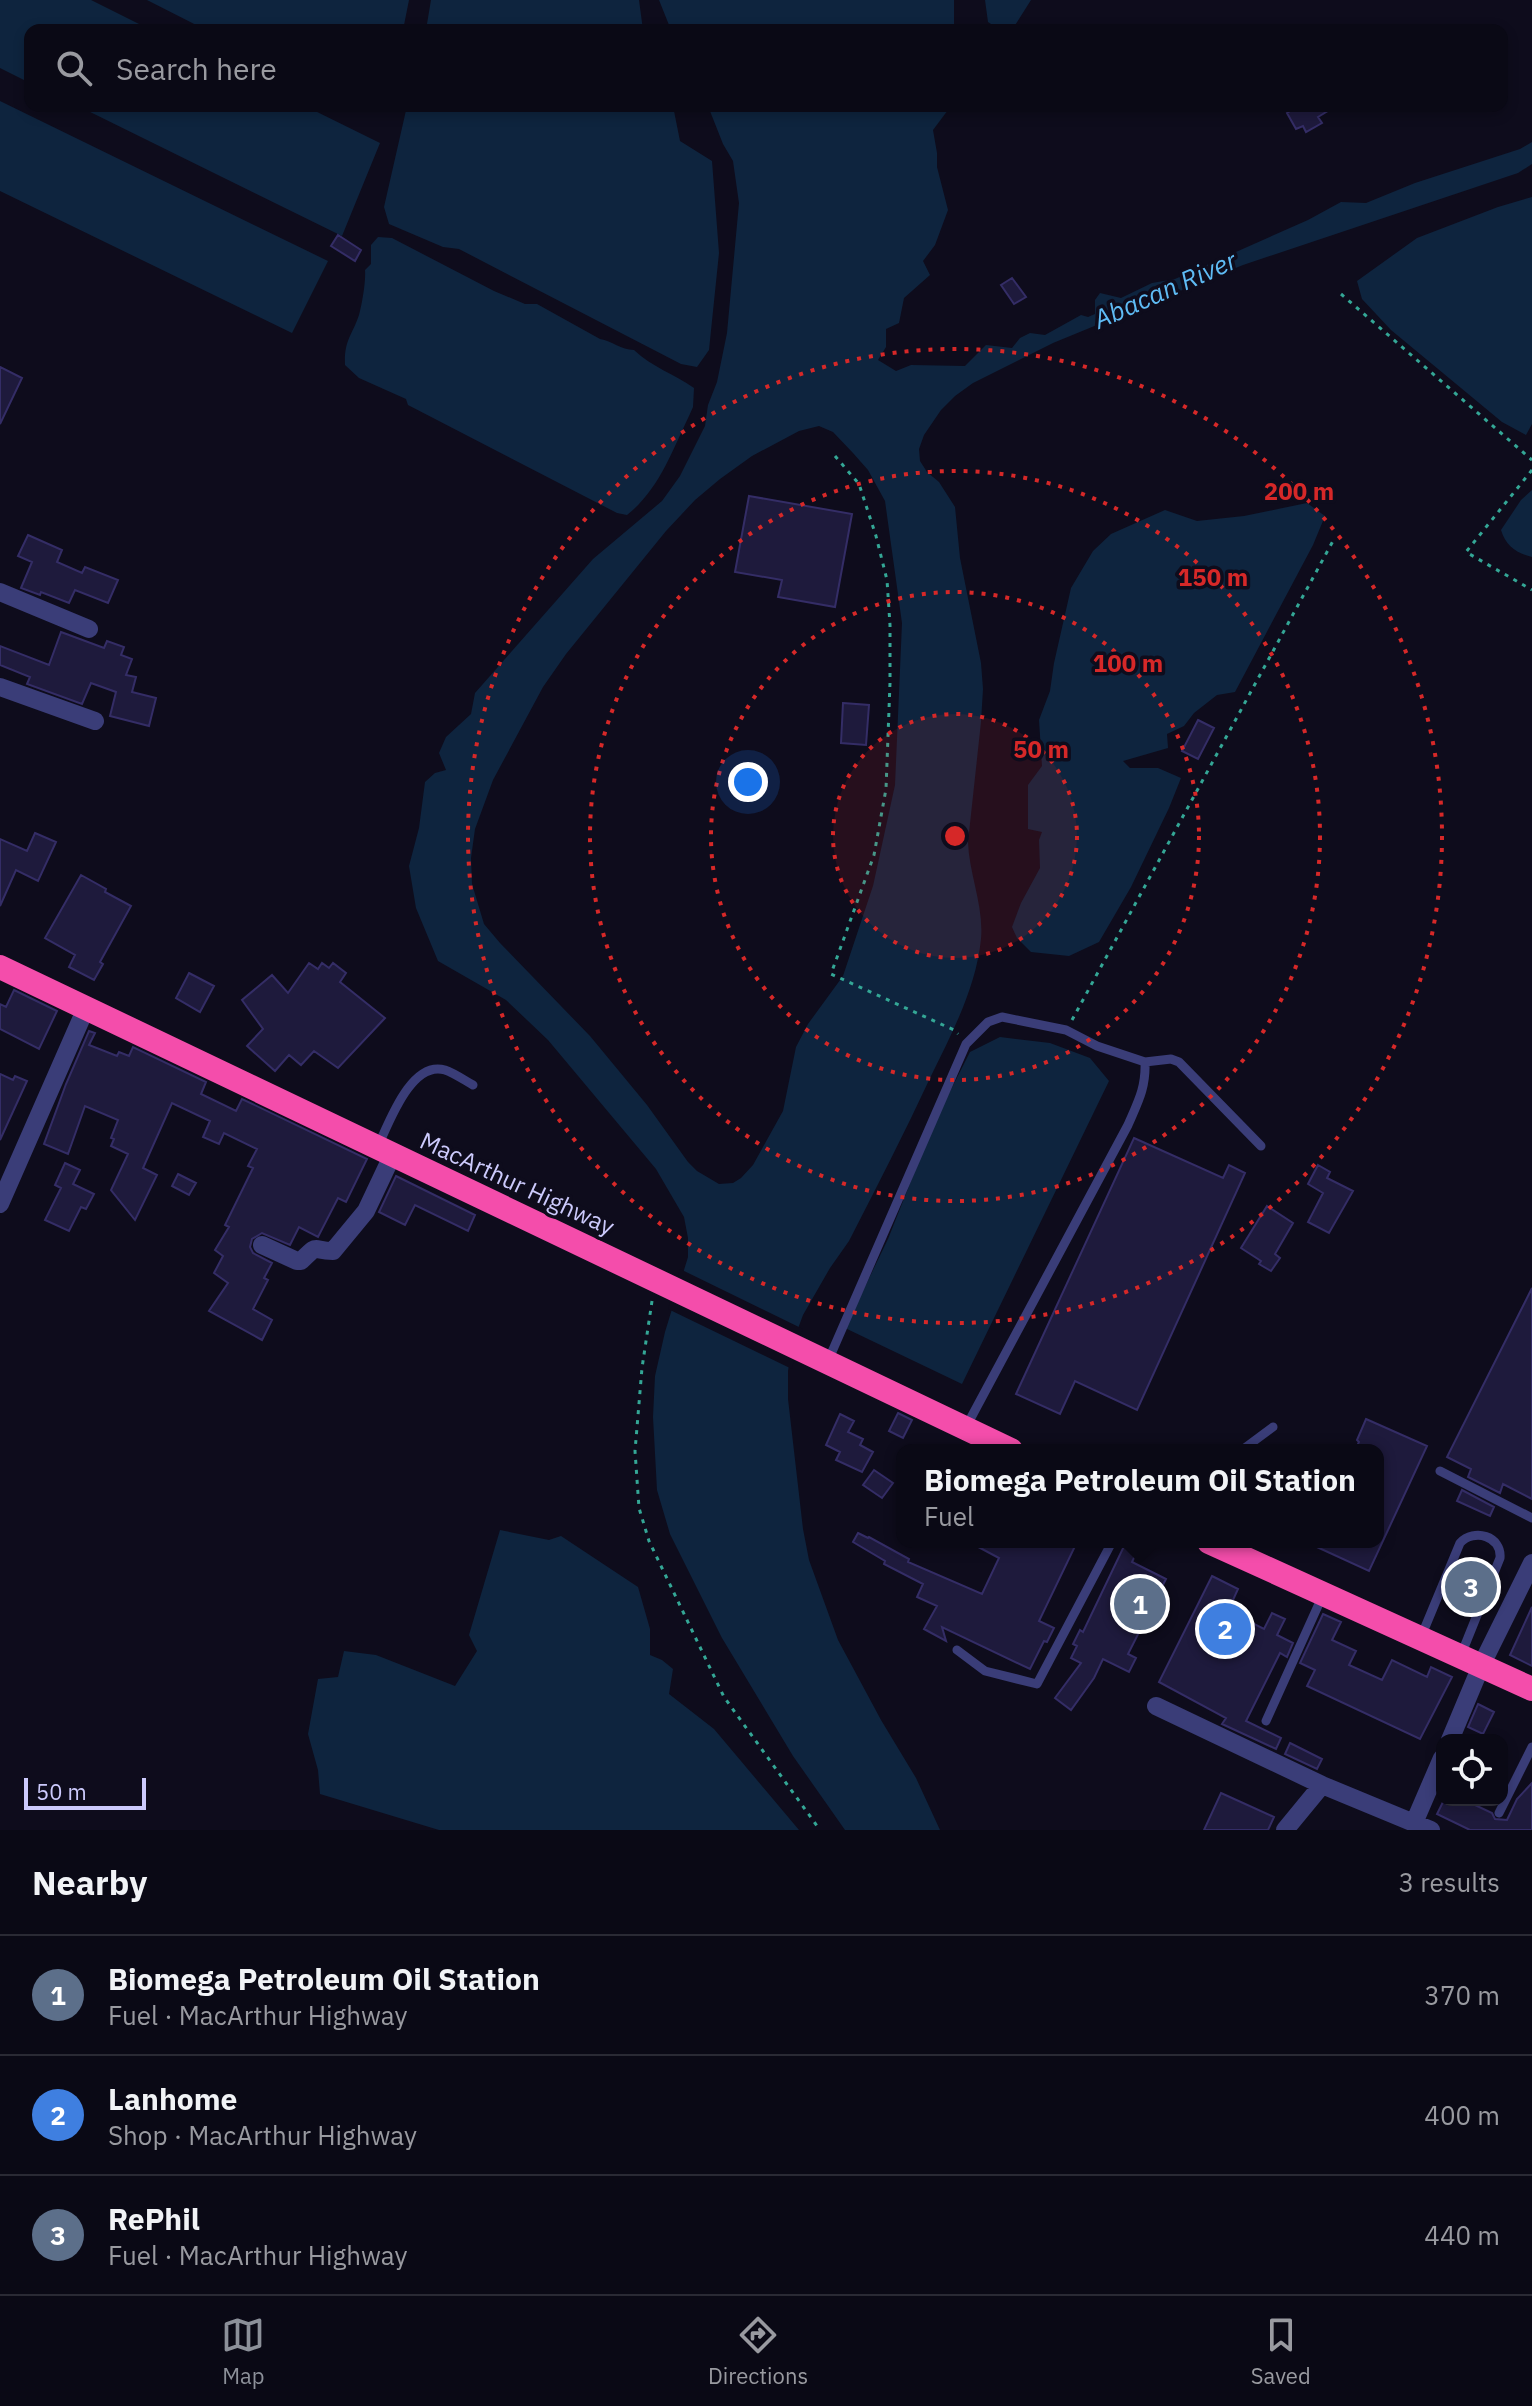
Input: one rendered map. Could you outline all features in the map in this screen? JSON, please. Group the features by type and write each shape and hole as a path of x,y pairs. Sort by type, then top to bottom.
{"highway":[{"name":"MacArthur Highway","path":"0,967 999,1444"},
{"path":"1222,1548 1532,1689"}],"street":[{"path":"0,592 89,629"},
{"path":"0,687 95,721"},
{"path":"0,1204 86,1008"},
{"path":"262,1245 297,1261 313,1249 333,1251 366,1211 385,1152"},
{"path":"1452,1734 1471,1661 1532,1563"},
{"path":"1156,1706 1322,1785 1422,1826 1436,1778"},
{"path":"1285,1830 1322,1785"}],"lane":[{"path":"828,1362 966,1044 988,1022 1002,1017 1066,1030 1097,1046 1145,1062 1171,1059 1179,1062 1261,1146"},
{"path":"966,1427 1128,1125 1142,1093 1145,1062"},
{"path":"385,1152 398,1101 413,1081 424,1073 443,1069 473,1085"},
{"path":"1250,1444 1273,1427"},
{"path":"1440,1471 1532,1518"},
{"path":"1421,1637 1460,1543 1474,1534 1489,1538 1498,1544 1500,1558 1471,1661"},
{"path":"957,1650 985,1671 1037,1684 1109,1548"},
{"path":"1266,1721 1323,1594"},
{"path":"1499,1813 1532,1747"}],"path":[{"path":"1341,294 1532,460"},
{"path":"835,456 859,484 887,580 890,625 886,789 874,855 831,974 954,1030"},
{"path":"1532,470 1466,552 1532,590"},
{"path":"1066,1030 1333,541"},
{"path":"664,1285 642,1368 635,1451 639,1508 649,1541 724,1697 820,1830"}],"water":[{"path":"0,0 91,0 139,24 24,24 24,80 0,68"},
{"path":"147,0 409,0 404,24 194,24"},
{"path":"431,0 639,0 642,24 427,24"},
{"path":"659,0 954,0 954,24 669,24"},
{"path":"985,0 1031,0 1016,24 988,22"},
{"path":"0,101 328,261 292,333 0,191"},
{"path":"90,112 317,112 380,143 342,236"},
{"path":"406,112 674,112 680,141 712,161 719,253 709,350 697,367 681,364 459,249 443,247 389,224 384,207"},
{"name":"Abacan River","path":"710,112 946,112 933,130 937,167 948,210 935,245 923,261 930,275 904,298 899,323 886,329 886,347 878,360 896,371 911,365 965,366 986,345 1012,348 1020,338 1030,333 1045,335 1081,315 1088,317 1095,314 1095,300 1100,293 1121,298 1152,283 1175,279 1308,220 1341,202 1366,203 1415,183 1520,149 1532,142 1532,164 1518,173 1243,265 1053,343 973,383 941,410 924,435 919,449 920,461 939,482 955,507 960,558 981,663 981,722 968,842 981,939 969,993 947,1043 849,1241 803,1315 793,1342 788,1371 788,1399 809,1560 838,1640 916,1778 940,1830 845,1830 793,1756 722,1638 670,1534 657,1490 653,1417 655,1376 688,1257 684,1217 656,1169 548,1040 506,1000 438,961 416,908 409,866 419,828 425,782 435,773 446,770 439,753 446,737 471,714 475,693 593,559 662,501 680,476 705,426 727,333 739,203 733,161","holes":["819,426 833,432 868,470 885,501 902,623 895,785 873,886 843,976 808,1024 796,1047 783,1111 753,1165 733,1183 719,1184 688,1162 647,1105 590,1036 484,924 472,884 471,858 475,829 493,780 543,687 566,654 695,500 752,456 799,431"]},
{"path":"1532,197 1532,424 1526,435 1502,422 1391,330 1362,299 1357,281 1417,238"},
{"path":"378,237 392,238 494,291 525,304 537,304 600,339 634,350 694,388 693,407 670,456 656,482 638,505 627,515 617,513 408,405 406,399 359,378 345,365 347,344 359,315 365,270 371,264 371,245"},
{"path":"1532,490 1532,557 1512,548 1501,530 1521,500"},
{"path":"1307,503 1325,516 1313,545 1235,692 1217,695 1194,713 1184,726 1167,734 1168,748 1123,761 1130,768 1158,768 1181,778 1131,887 1099,942 1069,956 1031,952 1017,938 1012,927 1040,868 1039,840 1042,832 1028,829 1028,785 1042,766 1039,720 1050,691 1071,588 1093,551 1111,534 1165,510 1197,521 1244,516"},
{"path":"1000,1037 1050,1043 1090,1058 1109,1081 962,1384 845,1328 888,1239 934,1123 970,1052"},
{"path":"500,1530 549,1540 561,1536 638,1587 650,1629 650,1655 673,1669 669,1694 714,1729 799,1830 439,1830 320,1794 318,1770 308,1734 318,1679 338,1677 344,1651 376,1655 455,1686 477,1651 469,1635"}],"pier":[{"path":"680,1269 803,1329 792,1369 668,1309"}],"building":[{"path":"1326,112 1318,117 1322,123 1306,132 1303,126 1296,129 1287,113"},
{"path":"338,235 361,250 355,261 331,246"},
{"path":"1012,278 1026,297 1014,304 1001,285"},
{"path":"0,367 22,378 0,424"},
{"path":"749,496 852,514 835,607 778,597 782,580 735,572"},
{"path":"28,535 62,550 57,562 82,573 85,567 118,580 108,603 75,590 69,603 21,588 32,562 18,556"},
{"path":"61,632 104,648 107,641 124,647 121,655 132,659 126,675 136,677 132,692 156,698 149,726 110,716 116,692 91,683 82,704 27,684 30,677 0,665 0,646 49,665"},
{"path":"843,703 869,705 866,745 841,743"},
{"path":"1198,720 1214,728 1198,759 1182,751"},
{"path":"35,833 56,842 38,881 16,870 0,906 0,839 27,851"},
{"path":"81,875 131,906 100,962 103,964 94,980 69,967 75,955 45,938"},
{"path":"309,963 318,969 322,963 329,968 333,963 346,973 340,982 385,1018 338,1068 314,1051 301,1065 289,1055 275,1071 247,1046 263,1029 242,1000 272,975 288,993"},
{"path":"189,973 214,986 200,1012 176,998"},
{"path":"14,990 57,1011 39,1049 0,1029 0,1004 6,1007"},
{"path":"89,1031 95,1033 89,1045 117,1056 119,1052 129,1056 133,1047 206,1082 201,1094 236,1111 242,1099 367,1159 346,1202 338,1198 318,1237 299,1227 290,1245 262,1233 252,1239 250,1247 253,1253 272,1263 264,1278 268,1280 253,1309 272,1320 262,1340 209,1311 228,1283 214,1273 223,1256 215,1250 229,1227 225,1225 253,1168 248,1166 257,1149 224,1133 219,1144 203,1137 210,1121 172,1103 143,1168 157,1175 135,1220 111,1190 128,1154 111,1146 118,1120 85,1106 68,1154 44,1144"},
{"path":"0,1074 13,1080 15,1076 27,1081 0,1140"},
{"path":"1134,1138 1223,1178 1229,1165 1245,1173 1137,1410 1075,1381 1060,1414 1016,1394"},
{"path":"65,1163 80,1170 73,1184 94,1194 86,1209 81,1207 69,1231 45,1220 61,1188 55,1185"},
{"path":"1318,1165 1330,1172 1327,1178 1353,1191 1329,1233 1308,1222 1323,1193 1308,1184"},
{"path":"178,1174 196,1183 189,1195 172,1186"},
{"path":"396,1176 475,1215 468,1231 415,1205 405,1225 379,1212"},
{"path":"1267,1206 1293,1223 1275,1254 1280,1258 1271,1271 1241,1248"},
{"path":"1532,1288 1532,1499 1503,1484 1500,1493 1468,1477 1471,1469 1447,1457"},
{"path":"898,1413 912,1420 903,1438 889,1431"},
{"path":"840,1414 854,1421 848,1432 863,1439 860,1445 873,1452 862,1472 836,1460 840,1452 826,1445"},
{"path":"1366,1419 1427,1446 1384,1539 1384,1444 1358,1444"},
{"path":"874,1470 893,1483 882,1498 863,1485"},
{"path":"1462,1490 1494,1507 1490,1516 1457,1501"},
{"path":"858,1533 869,1537 909,1559 908,1562 982,1594 999,1558 980,1548 1074,1548 1039,1621 1054,1628 1030,1669 942,1627 946,1641 924,1629 937,1606 917,1597 923,1584 884,1564 885,1561 853,1542"},
{"path":"1123,1548 1139,1548 1132,1562 1166,1579 1128,1654 1136,1658 1129,1672 1103,1659 1094,1678 1071,1710 1055,1698 1081,1663 1071,1658 1077,1646 1073,1644 1080,1630 1083,1632"},
{"path":"1319,1548 1380,1548 1369,1571"},
{"path":"1470,1565 1487,1571 1472,1609 1454,1602"},
{"path":"1212,1576 1238,1589 1228,1611 1264,1629 1272,1613 1285,1619 1277,1635 1293,1643 1287,1657 1280,1653 1246,1721 1281,1738 1276,1749 1222,1724 1226,1718 1159,1682"},
{"path":"1532,1607 1532,1666 1510,1655"},
{"path":"1323,1614 1341,1622 1332,1640 1356,1651 1349,1665 1382,1680 1392,1660 1427,1677 1431,1667 1452,1677 1420,1739 1307,1686 1315,1670 1300,1663"},
{"path":"1478,1704 1494,1712 1483,1734 1468,1727"},
{"path":"1290,1743 1322,1759 1317,1769 1285,1754"},
{"path":"1532,1783 1532,1830 1470,1830 1437,1814 1441,1806 1477,1806 1492,1813 1495,1819 1507,1820 1517,1799"},
{"path":"1221,1793 1274,1817 1268,1830 1204,1830"}],"place":[{"name":"RePhil","path":"1471,1587"},
{"name":"Biomega Petroleum Oil Station","path":"1140,1604"},
{"name":"Lanhome","path":"1225,1629"}]}
